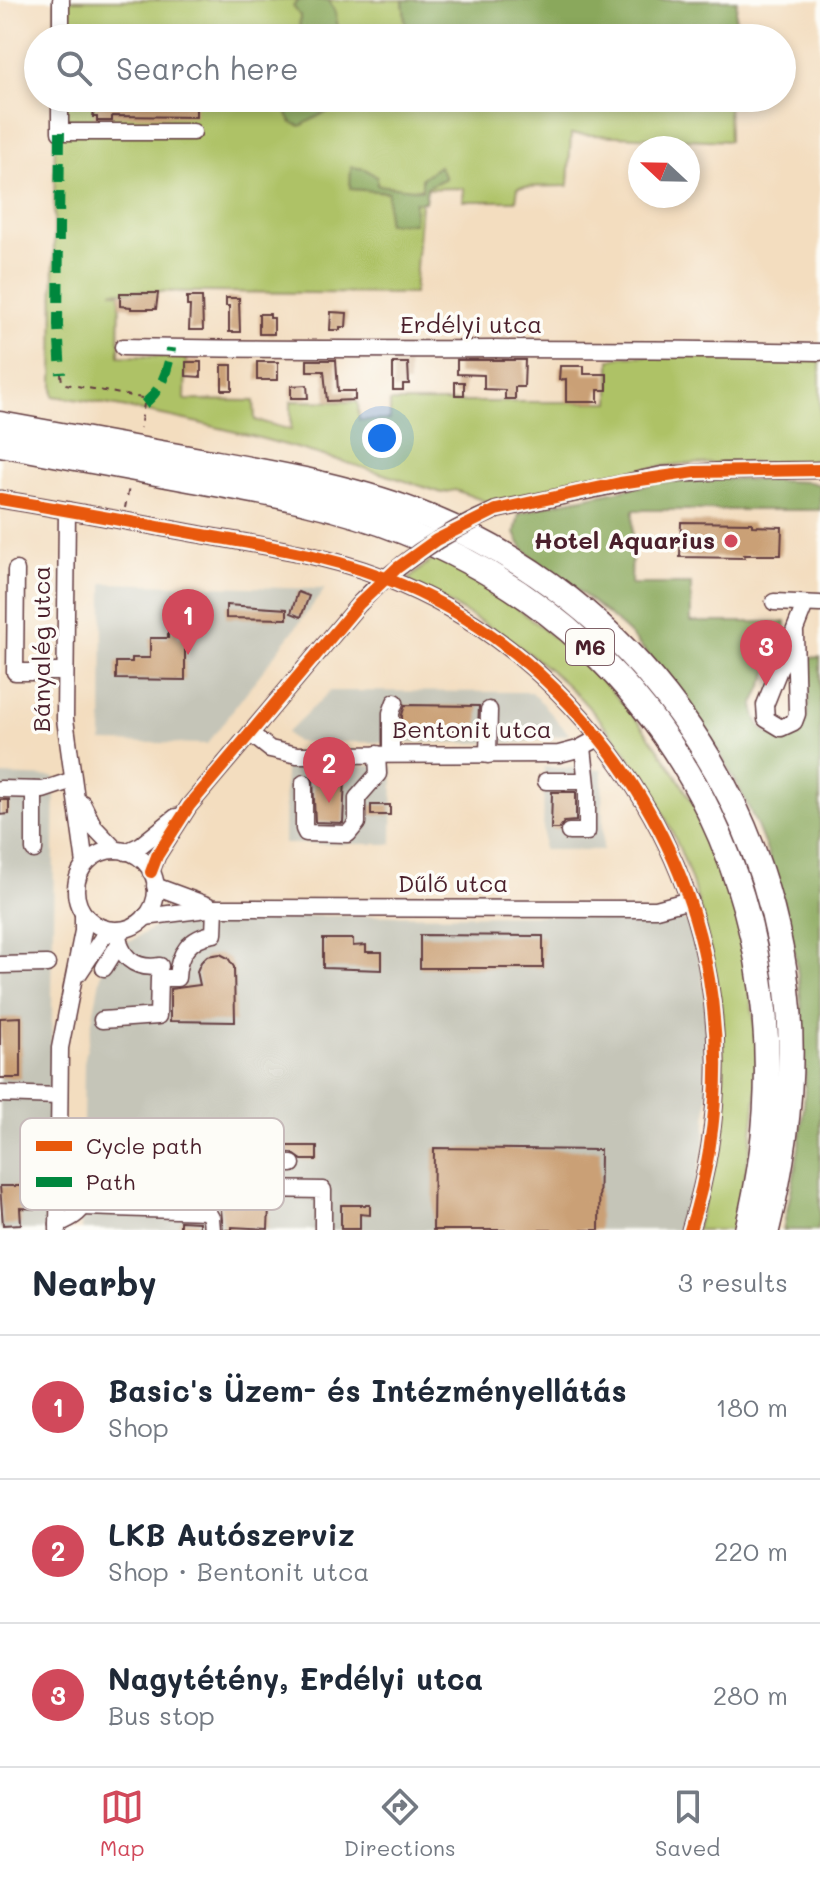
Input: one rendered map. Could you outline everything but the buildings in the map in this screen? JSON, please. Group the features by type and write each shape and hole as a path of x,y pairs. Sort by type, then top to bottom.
{"highway":[{"name":"M6","path":"0,424 280,474 401,507 483,542 523,566 622,643 663,690 702,745 734,807 769,903 785,975 791,1079 784,1147 767,1230"},
{"name":"M6","path":"0,444 274,494 393,528 460,557 513,587 571,630 608,665 646,709 699,788 729,851 750,910 768,1016 770,1078 764,1144 747,1230"}],"street":[{"path":"61,0 61,24"},
{"path":"60,112 60,132 193,132"},
{"name":"Erdélyi utca","path":"123,347 820,352"},
{"path":"145,917 155,897 153,879 157,856 189,806 359,604 415,554 461,526 496,510 662,475 815,469 820,479"},
{"path":"0,499 318,557 400,584 457,613 504,643 567,699 637,787 669,846 690,900 704,950 716,1048 715,1112 706,1170 690,1230"},
{"name":"Bányalég utca","path":"59,1118 60,1048 83,931 83,913 76,883 85,864 66,742 67,510"},
{"path":"16,570 8,672 65,672"},
{"path":"774,602 812,604 795,632 765,705 766,719 781,728 794,722 797,714 795,632"},
{"path":"304,783 306,833 352,832 357,823 357,798 378,774 395,702"},
{"path":"488,755 489,710"},
{"name":"Bentonit utca","path":"251,734 270,749 284,754 559,754 583,747 599,738"},
{"path":"569,832 587,832 583,747"},
{"path":"546,781 586,781"},
{"path":"0,789 43,790 74,784"},
{"name":"Bányalég utca","path":"74,784 94,827 121,851 145,863 153,879"},
{"path":"34,790 34,850"},
{"path":"85,864 94,857 141,845 189,806"},
{"name":"Dűlő utca","path":"153,879 215,908"},
{"name":"Dűlő utca","path":"145,917 215,908 656,909 690,900"},
{"path":"102,1020 158,1016 159,978 177,978 179,961 189,945 201,937 214,934 215,908"},
{"path":"83,913 91,921 116,934 133,963 160,966"},
{"name":"Bányalég utca","path":"71,988 90,954 145,917"},
{"path":"104,968 116,934"},
{"path":"0,965 47,964"},
{"path":"0,1094 59,1096"},
{"path":"284,1165 292,1164"},
{"path":"284,1189 323,1190 323,1230"},
{"path":"58,1227 81,1210"},
{"path":"176,1210 207,1211 212,1230"}],"path":[{"path":"61,374 62,382 66,384 142,398 140,428"},
{"path":"106,517 107,510 124,513 130,481"}],"shaded area":[{"path":"103,583 325,589 207,744 102,742"},
{"path":"330,691 532,692 569,734 520,743 296,742 286,733"},
{"path":"285,765 393,766 392,844 284,844"},
{"path":"544,767 602,769 603,850 543,850"},
{"path":"0,775 55,777 50,1118 20,1118 20,1210 49,1210 49,1230 0,1230"},
{"path":"678,915 691,927 702,972 710,1050 705,1140 685,1230 81,1230 81,1210 284,1210 284,1118 83,1118 84,1063 107,944 132,940 160,924 211,916"}],"green space":[{"path":"55,0 403,0 405,24 55,24"},
{"path":"299,0 329,0 337,24 300,24 300,16 293,6"},
{"path":"403,0 737,0 735,24 405,24"},
{"path":"55,112 728,112 729,141 700,140 700,136 571,134 568,186 518,187 516,201 463,201 464,188 404,189 422,190 414,294 111,291 120,293 119,356 186,357 185,400 254,401 255,420 291,430 291,401 358,402 359,420 390,420 390,402 610,402 610,360 625,356 820,356 820,458 807,462 682,464 643,469 490,503 455,490 442,493 347,463 201,424 53,396"},
{"path":"286,112 328,112 301,126 292,123"},
{"path":"439,166 446,178 427,187 425,202 415,202 414,223 387,223 388,192 350,189 351,167 365,169 377,177 377,185 422,190 422,178"},
{"path":"730,479 820,485 820,510 633,510 631,584 691,584 691,622 786,622 785,635 754,704 761,727 769,734 787,737 803,727 809,703 807,658 820,657 818,1230 783,1230 802,1123 805,1080 803,1032 789,923 755,821 703,728 671,683 628,633 588,598 531,556 515,533 519,514 548,505 656,483"},
{"path":"437,558 467,573 508,601 581,661 612,692 668,762 711,841 740,925 757,1044 751,1138 733,1230 696,1230 718,1138 723,1060 705,928 678,845 637,768 611,733 562,680 477,619 407,581"}],"marked path":[{"path":"60,132 58,325 61,374"},
{"path":"144,404 163,379 171,348"}],"cycle path":[{"path":"151,872 157,856 189,806 359,604 397,568 436,540 496,510 620,483 695,472 820,470"},
{"path":"0,499 279,549 378,575 433,599 462,616 516,654 564,698 608,749 644,803 673,860 695,919 709,979 716,1041 715,1103 706,1167 690,1230"}],"place":[{"name":"Hotel Aquarius","path":"731,541"},
{"name":"Basic's Üzem- és Intézményellátás","path":"188,655"},
{"name":"Nagytétény, Erdélyi utca","path":"766,686"},
{"name":"LKB Autószerviz","path":"329,803"}]}
